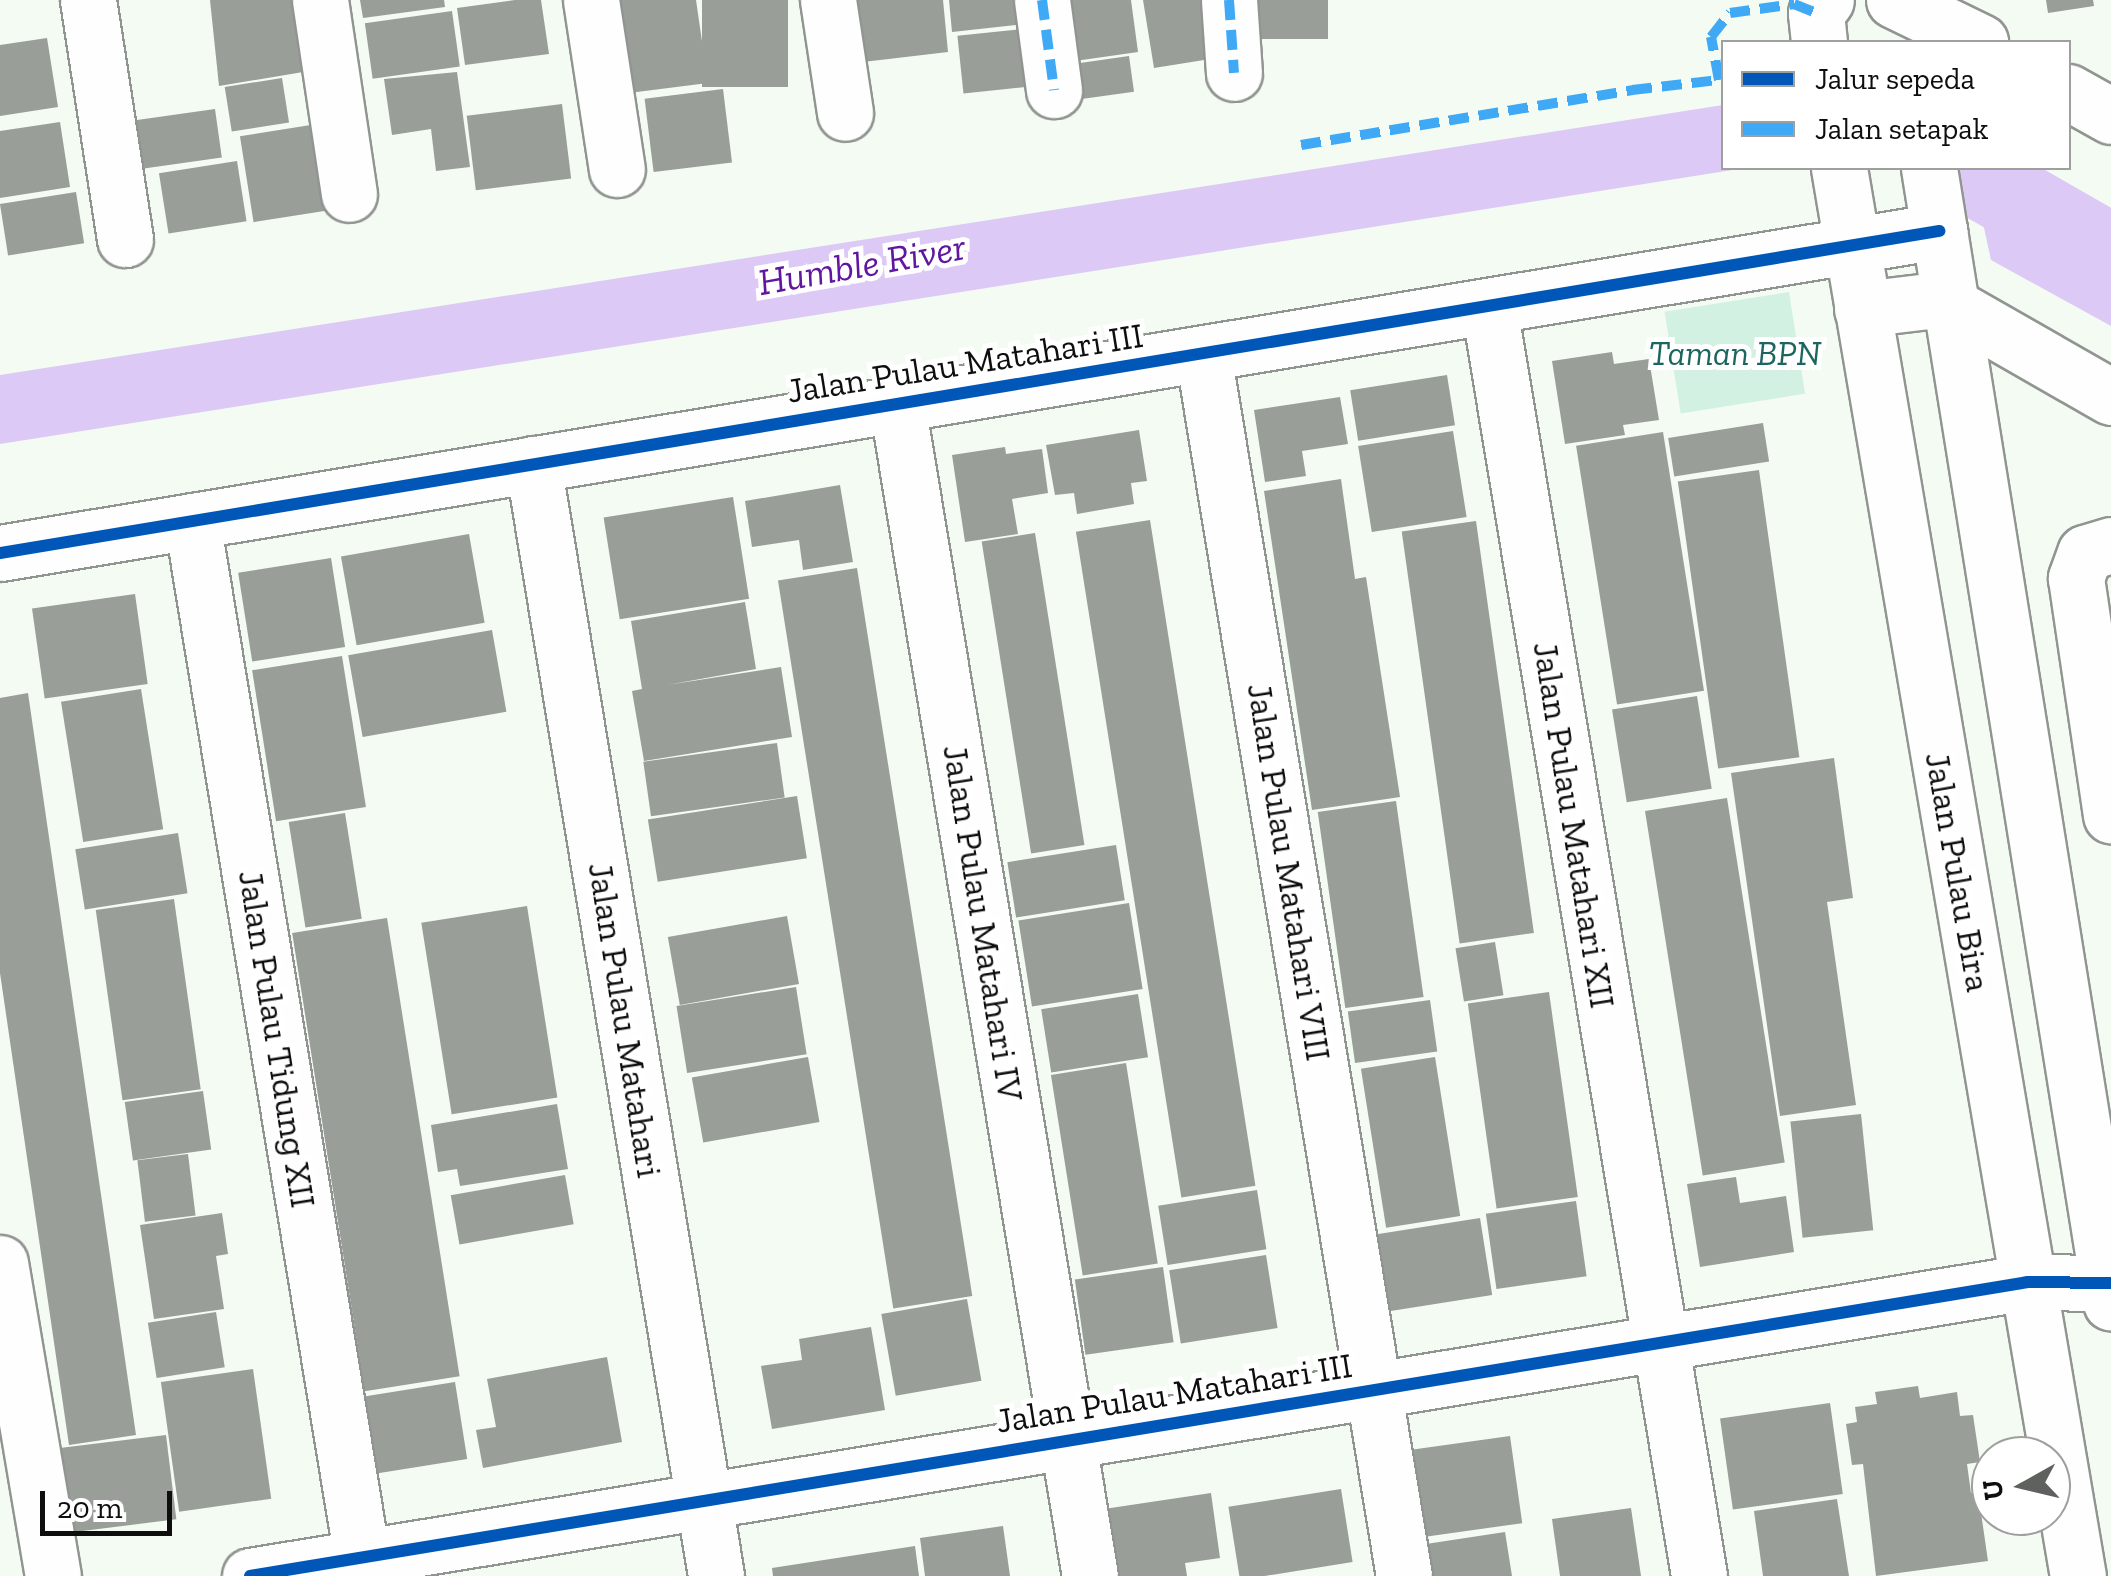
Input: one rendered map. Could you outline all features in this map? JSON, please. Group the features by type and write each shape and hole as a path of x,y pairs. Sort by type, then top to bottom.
{"street":[{"path":"88,0 125,238"},
{"path":"320,0 350,194"},
{"path":"592,0 617,169"},
{"path":"828,0 845,113"},
{"path":"1042,0 1054,90"},
{"path":"1229,0 1234,73"},
{"path":"1902,12 1975,40"},
{"path":"2071,94 2111,116"},
{"name":"Jalan Pulau Bira","path":"1838,170 2078,1576"},
{"path":"1929,170 2024,759 2089,1028 2110,1290"},
{"name":"Jalan Pulau Matahari III","path":"0,553 1939,231"},
{"path":"1862,309 1929,301 1952,306 2111,397"},
{"name":"Jalan Pulau Matahari XII","path":"1488,307 1698,1576"},
{"name":"Jalan Pulau Matahari VIII","path":"1203,354 1404,1576"},
{"name":"Jalan Pulau Matahari IV","path":"898,404 1090,1576"},
{"name":"Jalan Pulau Matahari","path":"534,464 716,1576"},
{"name":"Jalan Pulau Tidung XII","path":"192,521 364,1567"},
{"path":"2111,545 2085,554 2076,573 2111,814"},
{"path":"2024,759 2101,747"},
{"path":"0,1263 52,1576"},
{"name":"Jalan Pulau Matahari III","path":"250,1576 364,1567 704,1501 2028,1282 2110,1290"}],"green space":[{"name":"Taman BPN","path":"1789,292 1805,394 1681,413 1665,312"}],"water":[{"path":"1721,105 1721,170 1732,170 0,444 0,375"},
{"path":"1971,170 2017,170 2111,219 2111,326 1991,260"}],"building":[{"path":"210,0 302,0 306,21 296,25 307,23 315,70 219,86"},
{"path":"360,0 444,0 445,7 363,18"},
{"path":"541,0 549,54 465,65 457,8"},
{"path":"601,0 696,0 708,83 613,95"},
{"path":"702,0 788,0 788,87 702,87"},
{"path":"856,0 943,0 948,52 863,62"},
{"path":"949,0 1032,0 1034,23 952,32"},
{"path":"1052,0 1131,0 1138,52 1061,63"},
{"path":"1143,0 1220,0 1229,56 1154,68"},
{"path":"1237,0 1328,0 1328,39 1237,39"},
{"path":"2046,0 2093,0 2094,6 2048,13"},
{"path":"452,11 460,66 373,79 365,23"},
{"path":"1032,28 1038,86 963,94 957,36"},
{"path":"47,38 58,107 0,116 0,45"},
{"path":"1129,56 1134,92 1082,99 1077,63"},
{"path":"457,72 470,167 436,171 431,129 392,135 384,79"},
{"path":"282,78 289,122 232,132 225,87"},
{"path":"723,89 732,162 654,172 645,99"},
{"path":"562,104 571,178 476,190 467,116"},
{"path":"215,109 222,158 139,169 132,121"},
{"path":"60,122 70,187 0,198 0,131"},
{"path":"317,124 331,210 254,222 240,136"},
{"path":"237,161 247,221 169,234 159,173"},
{"path":"76,192 84,243 8,255 0,204"},
{"path":"1612,352 1614,364 1649,359 1659,420 1623,425 1625,435 1565,444 1552,361"},
{"path":"1447,375 1455,425 1358,441 1350,390"},
{"path":"1340,397 1348,444 1302,451 1306,476 1265,482 1254,410"},
{"path":"1763,423 1769,462 1674,477 1668,438"},
{"path":"1139,430 1147,481 1131,483 1134,504 1077,514 1074,493 1055,495 1046,445"},
{"path":"1453,431 1467,517 1372,532 1358,446"},
{"path":"1663,432 1704,691 1617,705 1576,446"},
{"path":"1005,447 1006,454 1042,449 1048,493 1012,499 1018,534 965,542 952,455"},
{"path":"1759,470 1799,757 1718,769 1678,481"},
{"path":"1341,479 1355,579 1366,577 1400,797 1312,810 1264,491"},
{"path":"840,485 853,562 803,570 799,540 752,547 745,501"},
{"path":"733,497 749,599 620,619 604,517"},
{"path":"1150,520 1255,1186 1181,1197 1076,532"},
{"path":"1476,521 1534,933 1460,943 1402,531"},
{"path":"1035,533 1084,845 1031,854 982,541"},
{"path":"469,534 485,623 357,645 341,557"},
{"path":"331,558 345,647 252,662 238,573"},
{"path":"857,568 972,1296 893,1308 778,581"},
{"path":"135,594 148,684 45,699 32,608"},
{"path":"745,602 756,669 667,685 781,667 792,737 644,761 632,691 642,689 631,621"},
{"path":"492,630 506,712 363,737 348,655"},
{"path":"342,656 366,807 276,821 252,670"},
{"path":"141,689 163,829 83,842 61,702"},
{"path":"28,693 136,1435 69,1445 0,973 0,698"},
{"path":"1697,696 1712,789 1627,802 1612,709"},
{"path":"777,743 785,797 651,816 643,762"},
{"path":"1834,758 1853,898 1827,902 1856,1105 1780,1116 1731,773"},
{"path":"797,796 807,858 658,882 648,820"},
{"path":"1727,798 1785,1162 1703,1175 1645,811"},
{"path":"1396,801 1424,997 1345,1008 1318,812"},
{"path":"345,813 362,919 305,928 289,822"},
{"path":"178,833 188,893 85,910 75,849"},
{"path":"1116,845 1125,900 1016,918 1007,862"},
{"path":"174,899 201,1089 122,1100 96,910"},
{"path":"1129,903 1143,989 1032,1006 1018,921"},
{"path":"527,906 557,1098 452,1114 421,923"},
{"path":"787,916 799,984 680,1005 668,937"},
{"path":"387,918 460,1376 365,1391 292,933"},
{"path":"1495,942 1503,995 1464,1002 1455,948"},
{"path":"796,987 807,1054 687,1073 676,1006"},
{"path":"1549,992 1578,1197 1497,1208 1468,1003"},
{"path":"1138,994 1148,1057 1051,1073 1041,1009"},
{"path":"1430,1000 1437,1051 1355,1063 1348,1012"},
{"path":"808,1057 819,1122 703,1142 692,1077"},
{"path":"1435,1057 1460,1216 1386,1228 1361,1069"},
{"path":"1126,1063 1158,1264 1083,1275 1051,1075"},
{"path":"203,1091 211,1149 133,1160 125,1102"},
{"path":"557,1104 568,1169 460,1186 457,1169 438,1172 431,1125"},
{"path":"1861,1114 1873,1230 1803,1238 1790,1121"},
{"path":"188,1154 196,1216 145,1222 137,1160"},
{"path":"565,1175 574,1224 459,1244 451,1195"},
{"path":"1736,1177 1740,1203 1786,1196 1794,1252 1700,1267 1687,1184"},
{"path":"1257,1190 1266,1249 1168,1265 1158,1206"},
{"path":"1576,1201 1587,1276 1496,1289 1486,1214"},
{"path":"222,1213 228,1254 216,1256 224,1309 154,1319 140,1225"},
{"path":"1480,1218 1492,1295 1388,1312 1375,1235"},
{"path":"1266,1255 1278,1328 1181,1343 1169,1270"},
{"path":"1163,1267 1174,1342 1085,1355 1075,1279"},
{"path":"967,1299 981,1381 896,1396 881,1314"},
{"path":"216,1312 225,1367 157,1378 148,1323"},
{"path":"871,1327 885,1410 772,1429 761,1366 802,1360 799,1339"},
{"path":"607,1357 622,1442 483,1468 476,1430 496,1427 487,1379"},
{"path":"253,1369 271,1499 179,1512 161,1382"},
{"path":"455,1382 467,1459 376,1473 364,1396"},
{"path":"1918,1386 1920,1398 1957,1392 1960,1416 1973,1415 1976,1436 1971,1436 1971,1463 1967,1464 1971,1536 1984,1536 1988,1561 1876,1576 1863,1464 1852,1465 1846,1424 1857,1422 1855,1407 1877,1404 1875,1392"},
{"path":"1830,1403 1843,1494 1733,1510 1720,1418"},
{"path":"166,1435 176,1519 68,1533 58,1448"},
{"path":"1510,1436 1522,1523 1418,1538 1406,1451"},
{"path":"1341,1489 1353,1562 1265,1576 1239,1576 1228,1507"},
{"path":"1211,1493 1220,1558 1185,1563 1187,1576 1114,1576 1104,1509"},
{"path":"1837,1499 1849,1576 1763,1576 1754,1511"},
{"path":"1631,1508 1641,1576 1560,1576 1552,1519"},
{"path":"1003,1526 1010,1576 925,1576 920,1538"},
{"path":"1505,1532 1512,1576 1431,1576 1426,1544"},
{"path":"915,1546 919,1576 773,1576 772,1568"}],"waterway":[{"name":"Humble River","path":"1964,170 2111,254"}],"marked path":[{"path":"1042,0 1054,90"},
{"path":"1229,0 1234,73"},
{"path":"1301,145 1632,90 1719,80 1711,37 1730,13 1794,4 1816,13"}],"cycle path":[{"path":"0,553 1939,231"},
{"path":"250,1576 2028,1282 2111,1283"}]}
